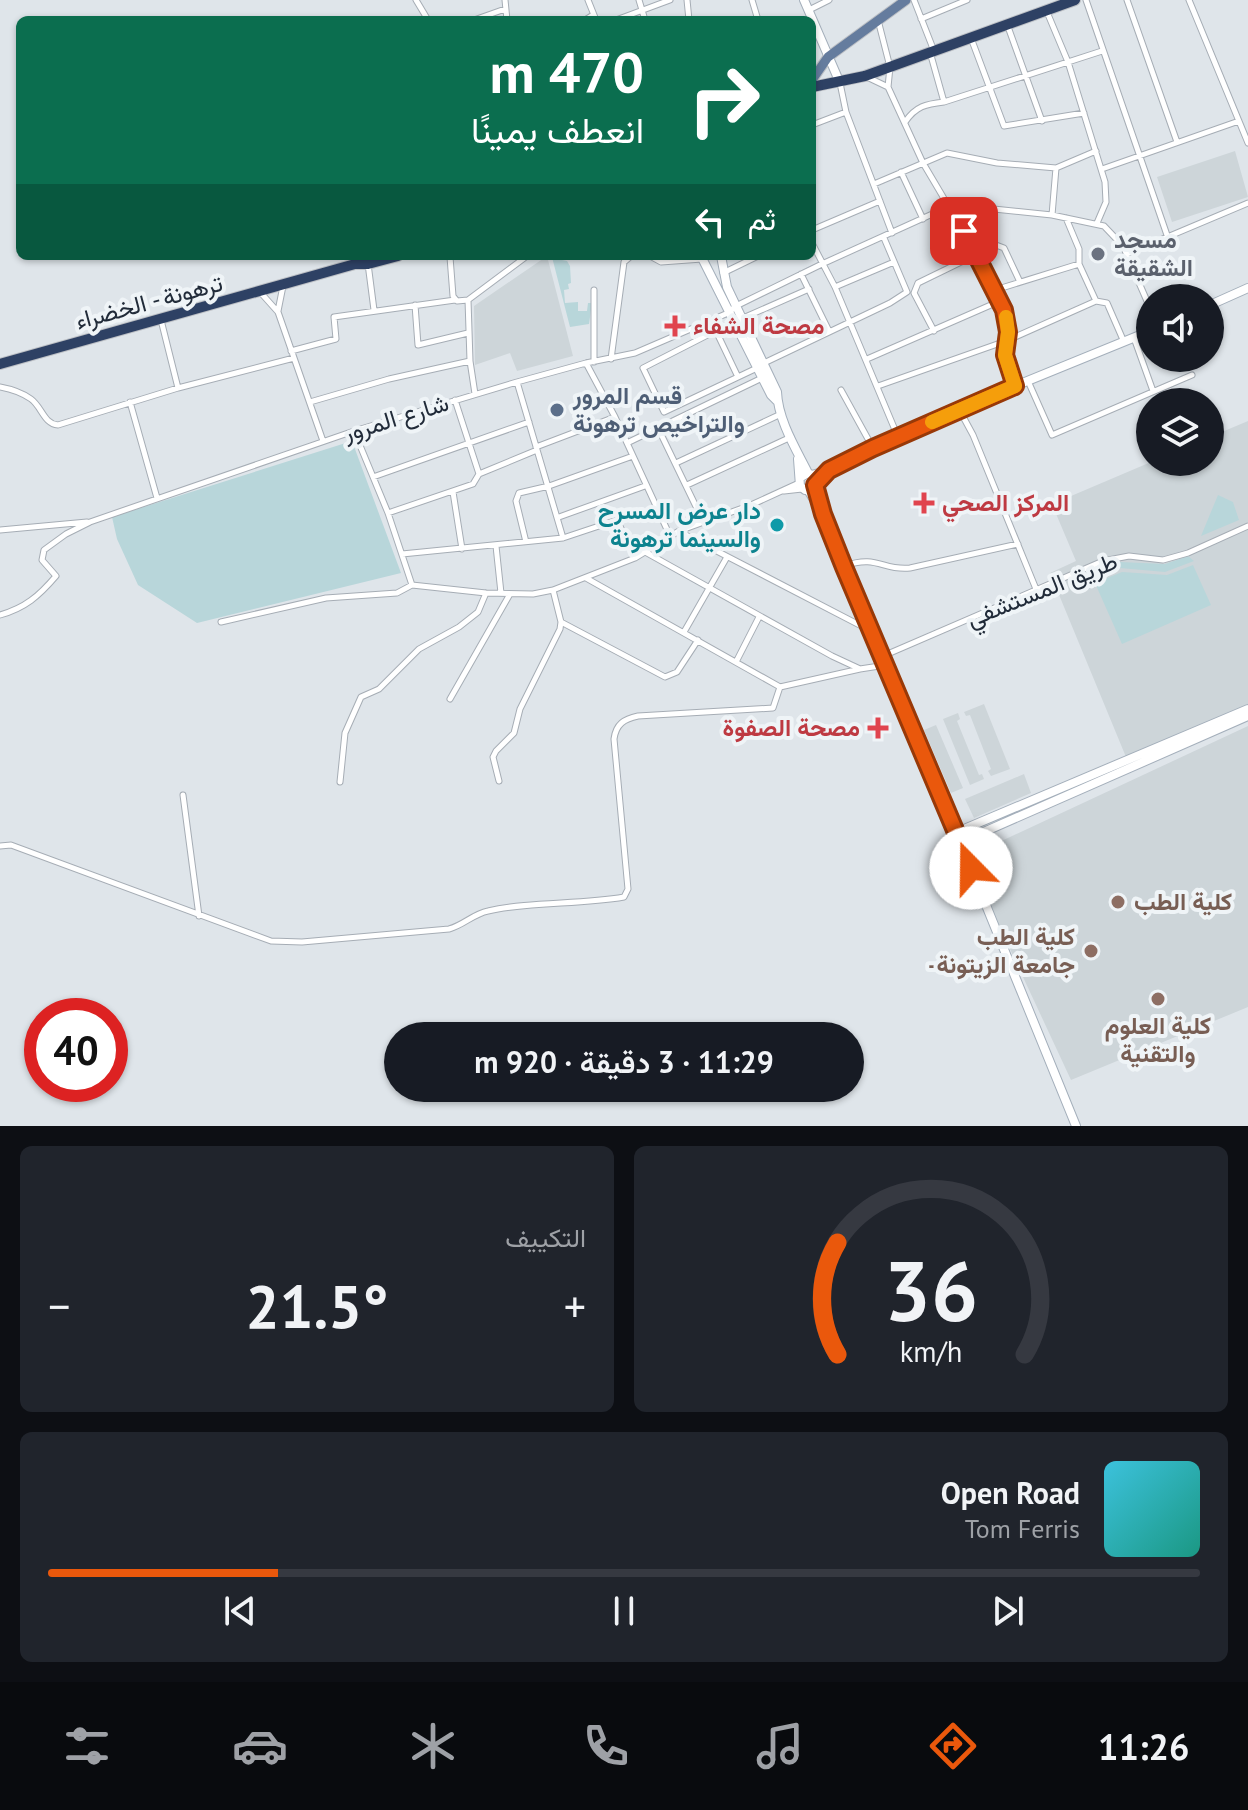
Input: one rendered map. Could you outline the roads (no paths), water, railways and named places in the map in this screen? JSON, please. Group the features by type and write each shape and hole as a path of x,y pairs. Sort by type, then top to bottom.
{"highway":[{"path":"816,86 865,76 1075,0"},
{"name":"ترهونة - الخضراء","path":"0,364 283,286 364,260"}],"main road":[{"path":"816,74 828,57 906,0"}],"street":[{"path":"505,0 506,16"},
{"path":"639,0 644,16"},
{"path":"627,16 670,0"},
{"path":"804,0 810,16"},
{"path":"808,11 829,0"},
{"path":"914,0 932,52 944,102"},
{"path":"921,19 967,0"},
{"path":"1086,0 1168,238"},
{"path":"1127,0 1177,142"},
{"path":"1189,0 1248,143"},
{"path":"485,16 505,9"},
{"path":"1046,11 1068,62 1102,169 1106,202 1097,223"},
{"path":"878,19 890,67 888,87 923,163 978,256 1000,301 1007,323 1005,355 1015,386"},
{"path":"1007,24 1042,121"},
{"path":"816,35 840,83 846,112 892,233"},
{"path":"971,37 1004,126 1084,113"},
{"path":"905,122 913,110 922,105 989,89 1102,51"},
{"path":"865,76 888,87"},
{"path":"816,123 846,112"},
{"path":"1102,169 1239,121"},
{"path":"874,184 951,152 997,163 1056,168 1096,151"},
{"path":"1052,215 1056,168"},
{"path":"901,172 923,219"},
{"path":"816,228 880,201"},
{"path":"1127,254 1248,203"},
{"path":"736,306 950,206 1052,215 1097,223 1112,231 1127,254 1140,284"},
{"path":"1066,217 1079,249 1079,264 1096,301"},
{"path":"809,289 735,318 643,368 664,412 907,292 884,237"},
{"path":"934,331 914,293 918,283 996,245 1001,245 1020,282"},
{"path":"816,251 851,320 898,437"},
{"path":"368,260 374,310"},
{"path":"450,260 455,300"},
{"path":"291,351 336,339 334,317 468,300 522,260"},
{"path":"611,359 626,260"},
{"path":"657,260 677,260"},
{"path":"703,260 777,392 777,402"},
{"path":"721,260 723,273 736,306 735,318"},
{"path":"723,273 750,260"},
{"path":"835,287 894,262"},
{"path":"995,290 1079,264"},
{"path":"801,274 829,331"},
{"path":"278,312 283,286"},
{"path":"1224,299 1248,288"},
{"path":"594,290 594,362"},
{"path":"260,292 278,312 323,441"},
{"path":"468,300 470,361 475,394"},
{"path":"867,359 1000,301"},
{"path":"878,386 1006,341 1096,301 1107,303 1125,342"},
{"path":"415,305 418,345 468,333"},
{"name":"شارع المرور","path":"0,615 27,605 56,576 42,560 44,550 90,522 354,431 517,382 658,346 735,318"},
{"path":"161,319 178,388"},
{"path":"716,331 738,377"},
{"path":"221,622 326,598 397,593 412,585 510,594 553,590 647,553 679,531 808,482 873,448 959,410 1134,338 1152,388"},
{"path":"0,387 15,390 32,400 53,425 294,358"},
{"path":"310,402 389,379 470,361"},
{"path":"586,363 615,417 670,536"},
{"path":"761,366 762,378 777,402 1076,1126"},
{"path":"1160,388 1192,375"},
{"path":"627,443 762,378"},
{"path":"1028,381 1052,435 1136,398"},
{"path":"517,382 563,538"},
{"path":"841,390 873,448"},
{"path":"455,400 479,474"},
{"path":"130,402 157,498"},
{"path":"959,410 973,435 1036,590"},
{"path":"676,463 782,414"},
{"path":"388,513 473,484 479,474 615,417"},
{"path":"373,477 529,422"},
{"path":"658,428 703,521"},
{"path":"354,431 388,513 412,585"},
{"path":"687,485 791,437"},
{"path":"526,542 516,496 519,493 549,486 633,456"},
{"path":"559,517 645,486"},
{"path":"453,492 462,549"},
{"path":"402,554 563,538 617,520 635,558"},
{"path":"0,530 90,522"},
{"name":"طريق المستشفي","path":"780,687 884,661 1103,561 1129,556 1163,560 1248,526"},
{"path":"679,531 873,632"},
{"path":"844,567 866,560 901,569 910,568 1018,544"},
{"path":"496,546 501,593"},
{"path":"647,553 759,617 860,669"},
{"path":"684,632 727,557"},
{"path":"0,846 11,845 264,940 302,942 449,929 484,911 510,906 624,897 628,889 614,739 618,726 622,721 638,716 773,708 780,687 585,577"},
{"path":"499,781 493,757 514,733 520,709 561,622 553,590"},
{"path":"340,782 345,733 361,697 379,689 419,649 459,627 478,612 486,593"},
{"path":"450,699 510,594"},
{"path":"736,662 759,617"},
{"path":"561,622 665,677 677,672 698,640"},
{"path":"957,832 1248,709"},
{"path":"961,842 1248,716"},
{"path":"183,795 199,916"}],"place":[{"name":"مسجد الشقيقة","path":"1098,254"},
{"name":"مصحة الشفاء","path":"675,326"},
{"name":"قسم المرور والتراخيص ترهونة","path":"557,410"},
{"name":"المركز الصحي","path":"924,503"},
{"name":"دار عرض المسرح والسينما ترهونة","path":"777,525"},
{"name":"مصحة الصفوة","path":"878,728"},
{"name":"كلية الطب","path":"1118,902"},
{"name":"كلية الطب -جامعة الزيتونة","path":"1091,951"},
{"name":"كلية العلوم والتقنية","path":"1158,999"}]}
